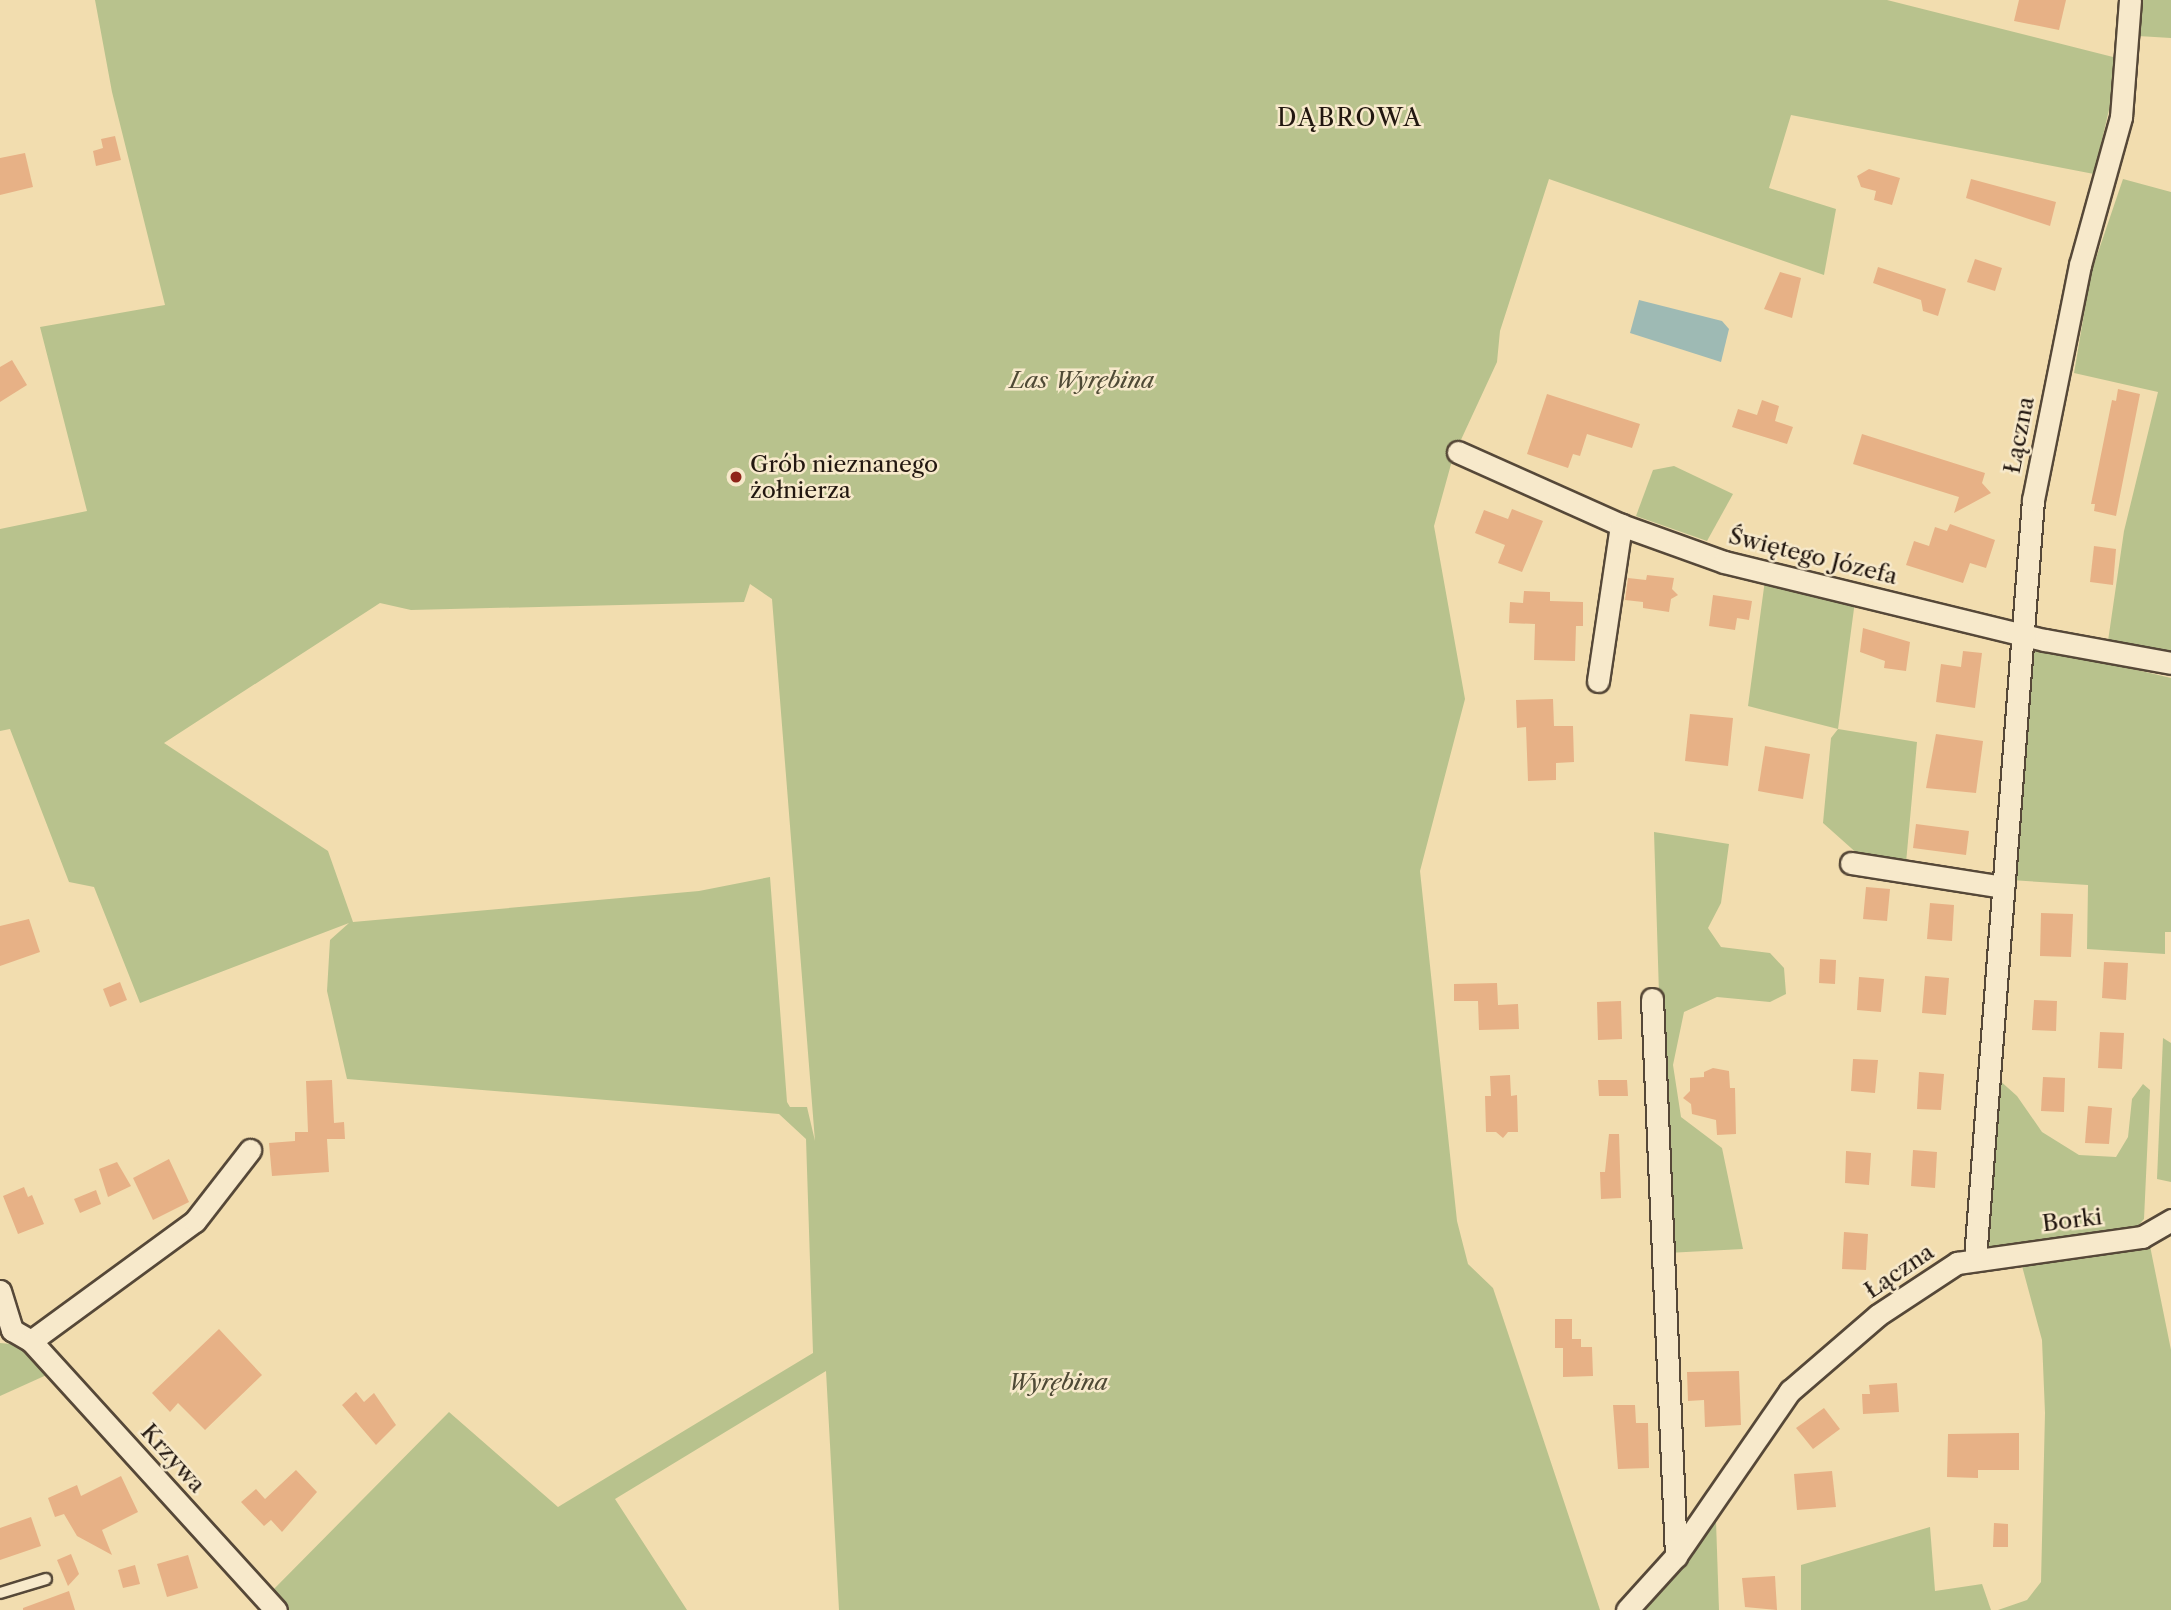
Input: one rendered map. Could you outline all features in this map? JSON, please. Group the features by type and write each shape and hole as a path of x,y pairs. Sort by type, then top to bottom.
{"street":[{"name":"Łączna","path":"1627,1610 1676,1556 1790,1391 1878,1315 1939,1272 1975,1259 2033,500 2080,265 2124,100 2130,0"},
{"name":"Świętego Józefa","path":"1458,452 1621,525 1724,562 2021,634 2171,663"},
{"path":"1598,681 1621,525"},
{"path":"1851,863 2003,887"},
{"path":"1652,999 1676,1556"},
{"path":"30,1341 195,1221 250,1150"},
{"name":"Borki","path":"1975,1259 2141,1237 2171,1220"},
{"name":"Krzywa","path":"0,1292 6,1332 30,1341 276,1610"}],"lane":[{"path":"0,1593 46,1579"}],"green space":[{"name":"Las Wyrębina","path":"95,0 1887,0 2113,57 2115,84 2094,174 1791,115 1769,188 1836,209 1824,275 1549,179 1500,331 1497,362 1453,457 1434,526 1465,699 1420,871 1457,1221 1468,1264 1493,1288 1600,1610 839,1610 826,1371 615,1499 687,1610 286,1610 270,1593 449,1412 558,1507 813,1353 806,1139 779,1114 347,1079 327,991 330,940 349,923 140,1003 94,887 69,882 10,729 0,731 0,529 87,511 40,327 165,305 112,92","holes":["750,584 772,599 815,1141 807,1107 790,1107 787,1102 770,877 699,891 353,922 328,851 164,743 380,603 411,610 744,602"]},
{"path":"2138,0 2171,0 2171,38 2138,36"},
{"path":"2123,179 2171,192 2171,653 2108,641 2124,531 2158,392 2074,373 2091,273"},
{"path":"1674,466 1733,494 1707,541 1636,516 1653,470"},
{"path":"1765,580 1855,601 1838,729 1748,706"},
{"path":"2027,644 2171,678 2171,932 2165,932 2165,954 2087,949 2088,885 2010,880"},
{"path":"1838,729 1917,742 1906,863 1860,856 1823,823 1831,738"},
{"path":"1654,832 1729,844 1721,903 1708,928 1721,947 1770,953 1784,968 1786,994 1770,1002 1717,997 1684,1012 1673,1065 1681,1117 1722,1148 1743,1249 1667,1253"},
{"path":"2163,1038 2171,1043 2171,1182 2157,1179"},
{"path":"1998,1079 2017,1096 2042,1132 2079,1155 2116,1157 2128,1137 2132,1099 2143,1084 2150,1090 2144,1219 2136,1228 1987,1249"},
{"path":"2149,1241 2171,1350 2171,1610 1998,1610 2027,1600 2041,1582 2045,1413 2042,1340 2022,1266 2088,1258"},
{"path":"0,1343 22,1345 51,1373 0,1396"},
{"path":"1716,1521 1719,1610 1641,1610"},
{"path":"1930,1527 1935,1591 1982,1584 1991,1610 1801,1610 1801,1565"}],"water":[{"path":"1639,300 1722,321 1729,329 1721,362 1630,333"}],"building":[{"path":"2019,0 2066,0 2059,30 2014,21"},
{"path":"115,136 121,160 96,166 93,151 103,148 101,139"},
{"path":"25,153 33,187 0,195 0,158"},
{"path":"1869,169 1900,178 1892,205 1874,200 1876,191 1861,187 1857,176"},
{"path":"1971,179 2056,202 2050,226 1966,198"},
{"path":"1975,259 2002,268 1995,291 1967,282"},
{"path":"1878,267 1946,289 1938,316 1923,311 1921,300 1873,283"},
{"path":"1780,272 1801,278 1792,318 1764,309"},
{"path":"12,360 27,385 0,402 0,367"},
{"path":"2118,389 2140,394 2116,516 2094,511 2095,504 2091,504 2112,400 2116,401"},
{"path":"1547,394 1640,424 1632,448 1587,434 1580,456 1573,454 1568,468 1527,454"},
{"path":"1762,400 1779,406 1775,421 1793,427 1787,444 1732,427 1738,409 1757,415"},
{"path":"1862,434 1985,473 1982,483 1991,493 1954,513 1959,497 1853,464"},
{"path":"1512,509 1543,521 1522,572 1498,563 1505,545 1475,533 1484,510 1508,519"},
{"path":"1950,524 1995,540 1986,568 1970,563 1963,583 1906,565 1914,541 1929,546 1935,527 1947,531"},
{"path":"2094,546 2116,549 2113,585 2090,582"},
{"path":"1647,575 1674,578 1672,589 1678,595 1671,599 1669,612 1643,608 1643,602 1625,600 1628,578 1646,580"},
{"path":"1524,591 1550,592 1550,601 1583,602 1583,626 1576,626 1575,661 1534,660 1535,624 1509,623 1510,602 1523,603"},
{"path":"1713,595 1752,601 1749,620 1737,618 1735,630 1709,626"},
{"path":"1863,628 1910,642 1906,671 1884,668 1885,661 1860,652"},
{"path":"1963,651 1982,653 1975,708 1936,702 1941,664 1961,667"},
{"path":"1553,699 1554,726 1573,726 1574,762 1556,763 1556,780 1528,781 1526,727 1517,728 1516,700"},
{"path":"1690,714 1733,718 1728,766 1685,761"},
{"path":"1936,734 1983,741 1976,793 1926,788"},
{"path":"1765,746 1810,754 1803,799 1758,791"},
{"path":"1916,824 1969,831 1966,855 1913,848"},
{"path":"1866,887 1890,889 1887,921 1863,919"},
{"path":"1930,903 1954,905 1952,941 1927,939"},
{"path":"2041,913 2073,914 2071,957 2040,956"},
{"path":"29,919 40,952 0,966 0,926"},
{"path":"1820,959 1836,960 1835,984 1819,983"},
{"path":"2104,962 2128,963 2126,1000 2102,998"},
{"path":"1925,976 1949,978 1946,1015 1922,1013"},
{"path":"1859,977 1884,979 1881,1012 1857,1010"},
{"path":"120,982 127,1000 110,1007 103,989"},
{"path":"1497,983 1498,1005 1518,1004 1519,1029 1479,1030 1478,1001 1454,1001 1454,984"},
{"path":"2034,1000 2057,1001 2056,1031 2032,1030"},
{"path":"1621,1001 1622,1039 1598,1040 1597,1002"},
{"path":"2100,1032 2124,1033 2122,1069 2098,1068"},
{"path":"1853,1059 1878,1060 1875,1093 1851,1091"},
{"path":"1713,1068 1729,1071 1730,1088 1735,1088 1736,1134 1717,1135 1716,1120 1692,1114 1691,1104 1683,1098 1690,1091 1690,1078 1704,1077 1704,1072"},
{"path":"1919,1072 1944,1074 1941,1110 1917,1109"},
{"path":"1510,1075 1511,1096 1517,1095 1518,1132 1508,1132 1503,1138 1496,1132 1486,1132 1485,1096 1491,1096 1490,1076"},
{"path":"2043,1077 2065,1078 2064,1112 2041,1111"},
{"path":"332,1080 334,1123 344,1122 345,1139 327,1139 329,1172 272,1176 269,1143 295,1141 295,1132 308,1132 306,1081"},
{"path":"1598,1080 1627,1080 1628,1096 1599,1096"},
{"path":"2088,1106 2112,1108 2109,1144 2085,1143"},
{"path":"1609,1134 1619,1134 1621,1198 1601,1199 1600,1172 1605,1172"},
{"path":"1913,1150 1937,1152 1935,1188 1911,1186"},
{"path":"1846,1151 1871,1153 1869,1185 1845,1183"},
{"path":"169,1159 189,1202 153,1220 133,1178"},
{"path":"117,1162 131,1186 108,1197 99,1169"},
{"path":"24,1187 28,1197 32,1195 44,1224 18,1234 3,1196"},
{"path":"96,1190 101,1204 80,1213 74,1199"},
{"path":"1844,1232 1868,1234 1866,1270 1842,1269"},
{"path":"1555,1319 1572,1319 1572,1339 1581,1339 1581,1347 1592,1347 1593,1376 1563,1377 1563,1348 1555,1348"},
{"path":"219,1329 262,1375 205,1430 178,1403 170,1412 152,1393"},
{"path":"1739,1371 1741,1425 1705,1427 1704,1400 1688,1401 1687,1372"},
{"path":"1897,1383 1899,1412 1863,1414 1862,1394 1870,1394 1869,1385"},
{"path":"356,1392 364,1402 374,1393 396,1425 376,1445 342,1405"},
{"path":"1613,1405 1635,1405 1636,1423 1648,1423 1649,1468 1618,1469"},
{"path":"1824,1408 1840,1429 1813,1449 1796,1428"},
{"path":"2019,1433 2019,1470 1978,1470 1978,1478 1947,1477 1948,1434"},
{"path":"296,1470 317,1492 282,1532 271,1520 264,1526 241,1502 256,1489 265,1499"},
{"path":"1832,1471 1836,1507 1797,1510 1794,1474"},
{"path":"121,1476 138,1512 102,1530 112,1555 77,1536 64,1514 55,1517 48,1498 77,1485 81,1496"},
{"path":"31,1517 41,1546 0,1560 0,1528"},
{"path":"1994,1523 2008,1524 2008,1547 1993,1547"},
{"path":"71,1554 79,1574 68,1586 57,1560"},
{"path":"188,1555 198,1588 167,1597 157,1564"},
{"path":"135,1565 140,1584 123,1588 118,1570"},
{"path":"1775,1576 1777,1610 1745,1607 1742,1578"},
{"path":"69,1591 75,1610 23,1610 23,1608"}],"place":[{"name":"Grób nieznanego żołnierza","path":"736,477"}],"district":[{"name":"DĄBROWA","path":"1350,118"}],"park label":[{"name":"Wyrębina","path":"1058,1382"}]}
